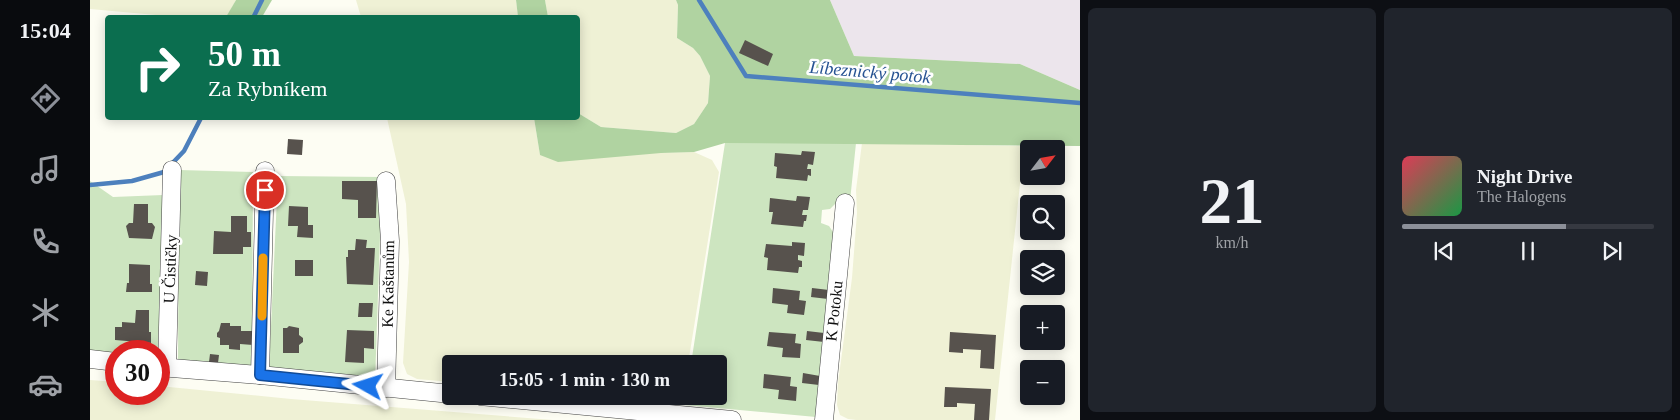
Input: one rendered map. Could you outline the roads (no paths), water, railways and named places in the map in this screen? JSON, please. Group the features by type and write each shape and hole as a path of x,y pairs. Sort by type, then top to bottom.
{"street":[{"name":"U Čističky","path":"164,340 172,170"},
{"path":"260,375 265,171"},
{"name":"Ke Kaštanům","path":"386,182 390,241 386,388"},
{"name":"K Potoku","path":"824,420 845,203"},
{"path":"90,359 105,361"},
{"path":"170,368 442,393"},
{"path":"570,405 732,420"}],"waterway":[{"name":"Líbeznický potok","path":"254,15 262,0"},
{"name":"Líbeznický potok","path":"699,0 746,76 1080,103"},
{"name":"Líbeznický potok","path":"90,185 132,181 164,172 184,151 200,120"}]}
